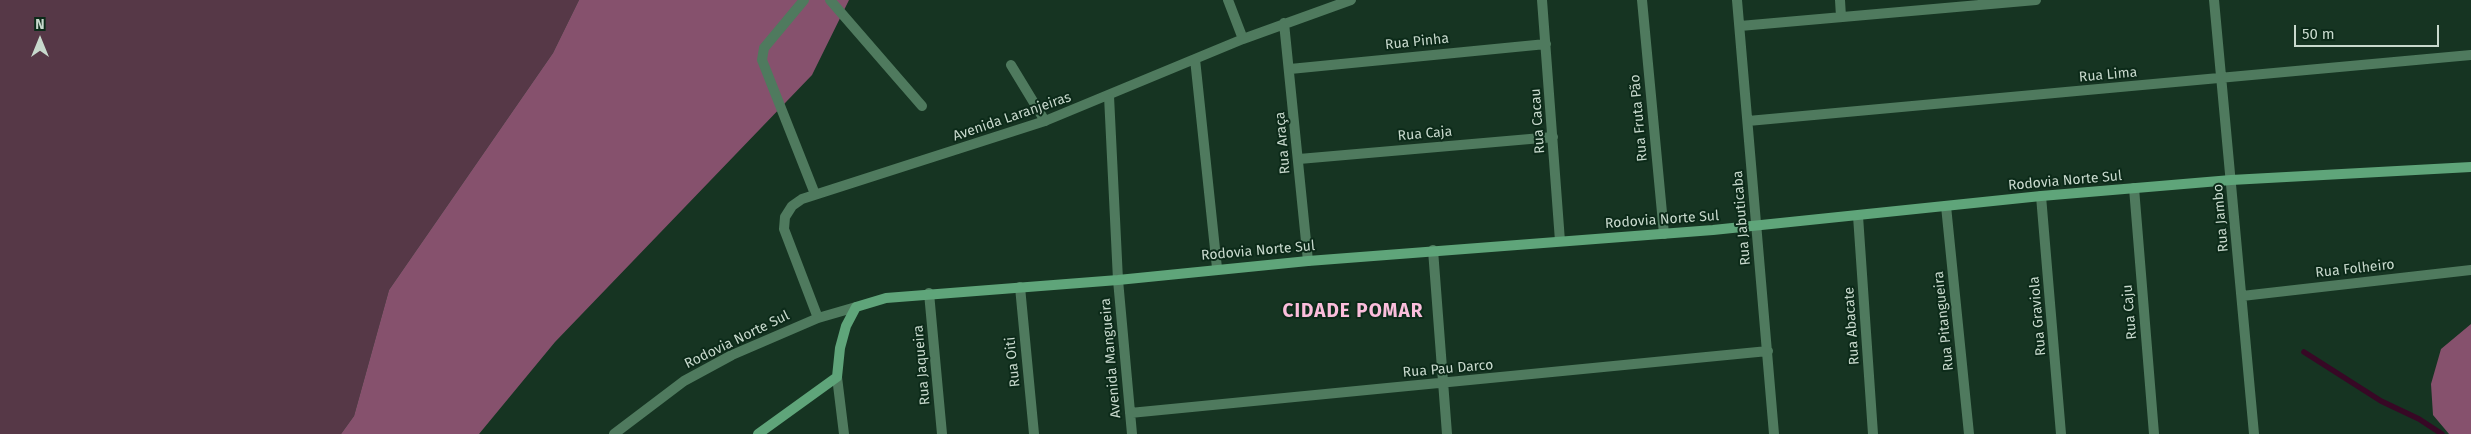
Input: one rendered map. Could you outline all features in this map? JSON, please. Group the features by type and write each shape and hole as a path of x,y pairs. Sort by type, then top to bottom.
{"street":[{"path":"804,0 764,48 762,60 815,194"},
{"path":"830,0 922,106"},
{"path":"1228,0 1243,39"},
{"name":"Avenida Laranjeiras","path":"818,318 784,229 785,217 792,206 815,194 1045,121 1243,39 1351,0"},
{"name":"Rua Cacau","path":"1542,0 1560,241"},
{"name":"Rua Fruta Pão","path":"1642,0 1664,234"},
{"name":"Rua Jabuticaba","path":"1737,0 1774,434"},
{"path":"1840,0 1841,17"},
{"path":"1740,26 1841,17 1929,5 2036,0"},
{"name":"Rua Jambo","path":"2214,0 2254,434"},
{"name":"Rua Araça","path":"1284,23 1308,261"},
{"name":"Rua Pinha","path":"1290,69 1546,44"},
{"name":"Rua Lima","path":"1748,121 2471,55"},
{"path":"1195,59 1217,268"},
{"path":"1011,65 1045,121"},
{"name":"Avenida Mangueira","path":"1109,96 1118,280 1132,434"},
{"name":"Rua Caja","path":"1299,159 1553,137"},
{"name":"Rodovia Norte Sul","path":"614,434 684,381 732,355 818,318 879,299 1118,280 1217,268 1433,250 1757,226 2134,188 2231,180 2471,167"},
{"name":"Rua Caju","path":"2134,188 2154,434"},
{"name":"Rua Graviola","path":"2041,196 2061,434"},
{"name":"Rua Pitangueira","path":"1946,206 1969,434"},
{"name":"Rua Abacate","path":"1858,216 1874,434"},
{"path":"1433,250 1447,434"},
{"name":"Rua Folheiro","path":"2242,296 2471,270"},
{"name":"Rua Oiti","path":"1020,287 1034,434"},
{"name":"Rua Jaqueira","path":"929,294 942,434"},
{"path":"844,434 837,377 840,348 846,326 856,307"},
{"name":"Rua Pau Darco","path":"1130,413 1768,351"},
{"path":"758,434 837,377"}],"shaded area":[{"path":"0,0 579,0 553,53 389,290 354,416 341,434 0,434"},
{"path":"579,0 849,0 812,75 555,342 479,434 341,434 354,416 389,290 553,53"},
{"path":"2471,324 2471,434 2449,434 2433,415 2431,384 2441,349"}],"waterway":[{"path":"2304,352 2381,401 2419,419 2442,434"}],"district":[{"name":"CIDADE POMAR","path":"1353,312"}]}
